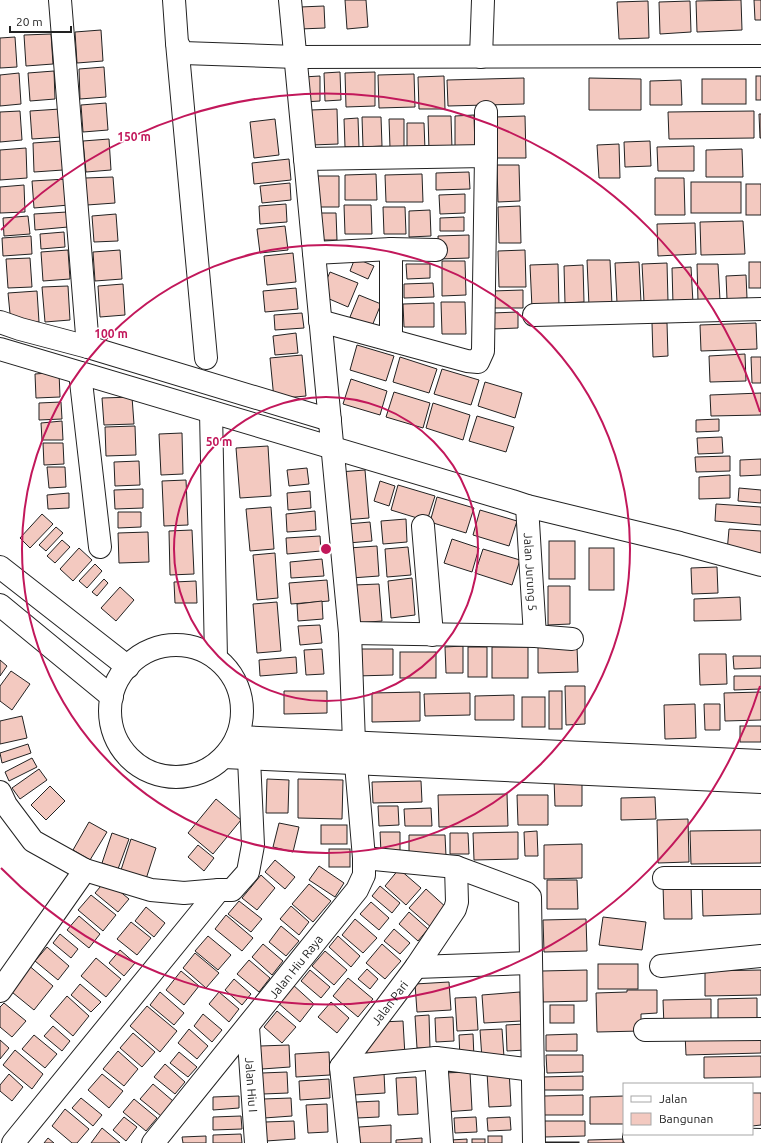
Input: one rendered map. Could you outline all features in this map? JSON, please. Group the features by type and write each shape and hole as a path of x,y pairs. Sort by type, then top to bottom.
{"street":[{"path":"60,0 88,347"},
{"path":"174,0 206,358"},
{"path":"290,0 350,633 354,743"},
{"path":"481,57 483,0"},
{"path":"177,43 183,52 296,57 761,56"},
{"path":"320,321 467,361 478,362 483,351 486,112"},
{"path":"305,159 486,156"},
{"path":"314,254 391,249 436,250"},
{"path":"391,249 391,340"},
{"path":"534,315 761,309"},
{"path":"0,322 330,420"},
{"path":"0,349 527,506 680,543 761,565"},
{"path":"80,373 100,547"},
{"path":"212,412 216,658"},
{"name":"Jalan Jurung 5","path":"527,506 535,636"},
{"path":"423,526 432,635"},
{"path":"0,567 128,666"},
{"path":"0,605 112,697"},
{"path":"350,633 535,636 572,639"},
{"path":"180,644 199,648 216,658 235,680 243,708 237,737 224,757 207,770 187,776 166,776 145,770 129,757 117,739 111,718 112,697 118,681 128,666 143,654 160,646 180,644"},
{"path":"237,737 761,761"},
{"path":"224,757 761,782"},
{"path":"0,792 6,805 33,841 85,870 151,890 184,893 232,890 248,872 253,845 249,759"},
{"name":"Jalan Hiu Raya","path":"161,1138 357,890 364,875 364,858 356,764"},
{"path":"364,858 456,867 526,892 530,897 534,1143"},
{"name":"Jalan Pari","path":"341,1067 416,967 455,909 457,902 456,867"},
{"path":"0,991 85,870"},
{"path":"664,878 761,878"},
{"path":"13,1143 219,890"},
{"path":"661,966 761,956"},
{"path":"416,967 530,963"},
{"name":"Jalan Hiu I","path":"248,1027 256,1143"},
{"path":"645,1030 761,1028"},
{"path":"349,1143 341,1067 436,1058 533,1070"},
{"path":"436,1058 442,1143"},
{"path":"634,1137 761,1140"}],"building":[{"path":"345,0 366,0 368,27 347,29"},
{"path":"741,0 742,30 697,32 696,1"},
{"path":"754,0 761,0 761,20 755,20"},
{"path":"648,1 649,38 619,39 617,2"},
{"path":"690,1 691,32 660,34 659,2"},
{"path":"324,6 325,28 300,29 300,7"},
{"path":"101,30 103,61 77,63 75,32"},
{"path":"51,34 53,64 26,66 24,35"},
{"path":"15,37 17,67 0,68 0,38"},
{"path":"104,67 106,97 80,99 79,69"},
{"path":"54,71 55,99 30,101 28,73"},
{"path":"340,72 341,100 325,101 324,73"},
{"path":"375,72 375,106 346,107 345,73"},
{"path":"19,73 21,104 0,106 0,75"},
{"path":"414,74 415,107 379,108 378,75"},
{"path":"320,76 320,101 303,102 303,77"},
{"path":"444,76 445,109 419,109 418,77"},
{"path":"756,76 761,76 761,100 756,100"},
{"path":"524,78 524,104 448,106 447,80"},
{"path":"589,78 641,79 641,110 589,110"},
{"path":"702,79 746,79 746,104 702,104"},
{"path":"681,80 682,105 650,105 650,81"},
{"path":"106,103 108,130 83,132 81,105"},
{"path":"60,109 62,137 32,139 30,111"},
{"path":"337,109 338,144 312,145 311,110"},
{"path":"20,111 22,140 0,142 0,112"},
{"path":"754,111 754,138 669,139 668,112"},
{"path":"759,114 761,114 761,138 760,138"},
{"path":"474,115 475,149 455,150 455,116"},
{"path":"428,116 451,116 452,149 429,150"},
{"path":"525,116 526,158 496,158 495,117"},
{"path":"362,117 381,117 382,146 363,147"},
{"path":"358,118 359,147 345,147 344,119"},
{"path":"275,119 279,155 254,158 250,122"},
{"path":"389,119 404,119 404,148 390,148"},
{"path":"407,123 424,123 425,150 407,150"},
{"path":"109,139 111,170 86,172 83,141"},
{"path":"62,141 63,170 34,172 33,143"},
{"path":"650,141 651,166 625,167 624,142"},
{"path":"619,144 620,178 599,178 597,145"},
{"path":"694,146 694,171 658,171 657,147"},
{"path":"26,148 27,178 0,180 0,150"},
{"path":"742,149 743,177 706,177 706,150"},
{"path":"289,159 291,180 254,184 252,163"},
{"path":"497,165 519,165 520,201 498,202"},
{"path":"469,172 470,189 436,190 436,173"},
{"path":"376,174 377,200 345,200 345,175"},
{"path":"422,174 423,202 386,202 385,175"},
{"path":"317,176 339,176 339,207 318,207"},
{"path":"113,177 115,203 87,205 85,178"},
{"path":"655,178 684,178 685,215 655,215"},
{"path":"67,179 69,205 34,208 32,181"},
{"path":"691,182 741,182 741,213 691,213"},
{"path":"290,183 291,200 262,203 260,186"},
{"path":"746,184 761,184 761,215 746,215"},
{"path":"24,185 25,212 0,213 0,187"},
{"path":"465,194 465,213 440,214 439,195"},
{"path":"286,204 287,222 260,224 259,206"},
{"path":"344,205 371,205 372,234 345,234"},
{"path":"520,206 521,243 499,243 498,207"},
{"path":"383,207 405,207 406,234 384,234"},
{"path":"430,210 431,236 409,237 409,211"},
{"path":"67,212 68,227 35,230 34,214"},
{"path":"319,213 336,213 337,240 320,240"},
{"path":"116,214 118,241 94,242 92,216"},
{"path":"28,216 30,234 4,236 3,218"},
{"path":"464,217 464,231 440,231 440,218"},
{"path":"743,221 745,254 701,255 700,222"},
{"path":"695,223 696,254 658,256 657,224"},
{"path":"285,226 288,250 260,253 257,229"},
{"path":"64,232 65,247 41,249 40,234"},
{"path":"469,235 469,258 439,259 438,236"},
{"path":"31,236 32,254 3,256 2,238"},
{"path":"68,250 70,279 43,281 41,252"},
{"path":"120,250 122,279 95,281 93,252"},
{"path":"525,250 526,287 499,287 498,251"},
{"path":"293,253 296,282 267,285 264,256"},
{"path":"30,258 32,287 8,288 6,259"},
{"path":"355,258 374,266 368,279 350,271"},
{"path":"587,260 610,260 612,305 589,306"},
{"path":"442,261 465,261 466,295 442,296"},
{"path":"639,262 641,302 617,303 615,263"},
{"path":"749,262 761,262 761,288 749,288"},
{"path":"667,263 668,301 644,302 642,264"},
{"path":"406,264 430,264 430,278 407,279"},
{"path":"558,264 559,307 532,308 530,265"},
{"path":"697,264 718,264 720,300 698,301"},
{"path":"583,265 584,302 565,303 564,266"},
{"path":"691,267 693,303 673,304 672,268"},
{"path":"330,272 358,283 348,307 320,295"},
{"path":"746,275 747,298 727,299 726,276"},
{"path":"433,283 434,297 404,298 404,284"},
{"path":"123,284 125,315 100,317 98,286"},
{"path":"68,286 70,320 45,322 42,287"},
{"path":"296,288 298,309 265,312 263,291"},
{"path":"523,290 523,308 492,308 492,291"},
{"path":"37,291 39,322 11,324 8,293"},
{"path":"359,295 381,304 372,326 350,317"},
{"path":"441,302 465,302 466,334 442,334"},
{"path":"434,303 434,327 404,327 403,304"},
{"path":"518,312 518,328 493,329 492,313"},
{"path":"302,313 304,328 275,330 274,315"},
{"path":"652,323 667,323 668,356 653,357"},
{"path":"756,323 757,349 701,351 700,325"},
{"path":"296,333 298,353 275,355 273,336"},
{"path":"357,345 394,356 386,381 350,370"},
{"path":"745,354 746,381 710,382 709,356"},
{"path":"302,355 306,396 274,399 270,358"},
{"path":"400,357 437,369 429,393 393,382"},
{"path":"751,357 761,357 761,383 752,383"},
{"path":"442,369 479,380 471,405 434,394"},
{"path":"59,372 60,397 36,398 35,374"},
{"path":"351,379 387,391 380,415 343,404"},
{"path":"485,382 522,393 515,418 478,406"},
{"path":"394,392 430,403 423,428 386,417"},
{"path":"761,393 761,415 711,416 710,395"},
{"path":"132,397 134,424 104,425 102,398"},
{"path":"61,402 62,419 39,420 39,403"},
{"path":"433,403 470,415 463,440 426,428"},
{"path":"477,416 514,427 506,452 469,441"},
{"path":"719,419 719,431 696,432 696,420"},
{"path":"62,421 63,440 42,440 41,423"},
{"path":"135,426 136,455 106,456 105,427"},
{"path":"182,433 183,474 161,475 159,434"},
{"path":"722,437 723,453 698,454 697,438"},
{"path":"43,443 63,443 64,464 44,465"},
{"path":"268,446 271,496 240,498 236,448"},
{"path":"730,456 730,471 696,472 695,457"},
{"path":"761,459 761,475 740,476 740,460"},
{"path":"139,461 140,485 115,486 114,462"},
{"path":"47,467 65,467 66,487 49,488"},
{"path":"307,468 309,484 289,486 287,470"},
{"path":"365,470 369,518 343,520 339,472"},
{"path":"730,475 730,498 699,499 699,477"},
{"path":"186,480 188,525 164,526 162,481"},
{"path":"380,481 395,486 389,506 374,501"},
{"path":"398,485 435,496 427,521 391,510"},
{"path":"739,488 761,490 761,503 738,501"},
{"path":"143,489 143,508 115,509 114,490"},
{"path":"310,491 311,508 288,510 287,493"},
{"path":"69,493 69,508 48,509 47,495"},
{"path":"437,497 474,508 466,533 430,522"},
{"path":"716,504 761,507 761,525 715,521"},
{"path":"271,507 274,549 250,551 246,509"},
{"path":"480,510 517,521 509,546 473,535"},
{"path":"315,511 316,530 287,532 286,514"},
{"path":"118,512 141,512 141,527 118,528"},
{"path":"42,514 53,524 30,548 20,538"},
{"path":"406,519 407,542 383,544 381,521"},
{"path":"370,522 372,541 348,543 347,524"},
{"path":"56,527 63,533 46,551 39,545"},
{"path":"729,529 761,531 761,555 727,552"},
{"path":"192,530 194,574 170,575 169,531"},
{"path":"148,532 149,562 119,563 118,533"},
{"path":"320,536 321,551 287,554 286,538"},
{"path":"452,539 479,548 472,572 444,563"},
{"path":"62,540 70,547 55,563 47,556"},
{"path":"549,541 575,541 575,579 549,579"},
{"path":"377,546 379,576 351,578 349,548"},
{"path":"408,547 411,575 387,577 385,549"},
{"path":"79,548 92,560 73,581 60,569"},
{"path":"589,548 614,548 614,590 589,590"},
{"path":"483,549 520,560 512,585 475,573"},
{"path":"275,553 278,598 257,600 253,555"},
{"path":"322,559 324,576 291,578 290,562"},
{"path":"95,564 102,571 87,588 79,581"},
{"path":"717,567 718,593 692,594 691,568"},
{"path":"412,578 415,615 391,618 388,581"},
{"path":"104,579 108,583 97,596 92,592"},
{"path":"327,580 329,601 291,604 289,583"},
{"path":"196,581 197,603 175,603 174,582"},
{"path":"379,584 382,621 357,623 354,585"},
{"path":"548,586 570,586 570,624 548,625"},
{"path":"120,587 134,600 116,621 101,608"},
{"path":"740,597 741,620 694,621 694,599"},
{"path":"322,601 323,619 298,621 297,604"},
{"path":"277,602 281,651 257,653 253,604"},
{"path":"320,625 322,643 300,645 298,626"},
{"path":"463,646 463,673 446,673 445,647"},
{"path":"468,647 487,647 487,677 468,677"},
{"path":"492,647 528,647 528,678 492,678"},
{"path":"538,647 577,647 578,672 538,673"},
{"path":"322,649 324,674 306,675 304,650"},
{"path":"356,649 393,649 393,675 356,676"},
{"path":"400,652 436,652 436,678 400,678"},
{"path":"699,654 726,654 727,684 700,685"},
{"path":"733,656 761,656 761,668 734,669"},
{"path":"296,657 297,673 260,676 259,660"},
{"path":"0,660 7,666 0,676"},
{"path":"11,671 30,684 12,710 0,701 0,686"},
{"path":"734,676 761,676 761,689 734,690"},
{"path":"565,686 585,686 585,724 566,725"},
{"path":"284,691 327,691 327,713 284,714"},
{"path":"549,691 562,691 562,729 549,729"},
{"path":"420,692 420,721 372,722 372,693"},
{"path":"761,692 761,720 725,721 724,693"},
{"path":"470,693 470,715 425,716 424,694"},
{"path":"514,695 514,720 475,720 475,696"},
{"path":"522,697 545,697 545,727 522,727"},
{"path":"695,704 696,738 665,739 664,705"},
{"path":"704,704 720,704 720,730 705,730"},
{"path":"22,716 27,738 0,744 0,721"},
{"path":"740,726 761,726 761,742 740,742"},
{"path":"28,744 31,753 2,763 0,753"},
{"path":"32,758 37,767 9,781 5,772"},
{"path":"39,769 47,780 20,799 12,788"},
{"path":"267,779 289,780 288,813 266,813"},
{"path":"298,779 343,780 342,819 298,818"},
{"path":"554,779 582,779 582,806 555,806"},
{"path":"421,781 422,802 373,803 372,782"},
{"path":"50,786 65,801 46,820 31,805"},
{"path":"507,794 508,826 439,827 438,795"},
{"path":"517,795 548,795 548,825 518,825"},
{"path":"655,797 656,819 621,820 621,798"},
{"path":"216,799 241,820 213,854 188,833"},
{"path":"378,806 398,806 399,825 379,826"},
{"path":"431,808 432,826 405,826 404,809"},
{"path":"688,819 689,862 658,863 657,820"},
{"path":"89,822 107,832 90,860 73,850"},
{"path":"279,823 299,827 293,852 273,847"},
{"path":"321,825 347,825 347,844 321,844"},
{"path":"761,830 761,863 691,864 690,831"},
{"path":"537,831 538,856 525,856 524,832"},
{"path":"380,832 400,832 400,851 381,852"},
{"path":"518,832 518,859 474,860 473,833"},
{"path":"112,833 129,839 118,869 102,863"},
{"path":"450,833 468,833 469,854 450,854"},
{"path":"409,835 445,835 446,856 409,856"},
{"path":"131,839 156,848 146,879 121,870"},
{"path":"582,844 582,878 544,879 544,845"},
{"path":"198,845 214,858 204,871 188,857"},
{"path":"329,849 350,849 350,867 329,867"},
{"path":"275,860 295,877 285,889 265,872"},
{"path":"319,866 344,883 335,897 309,880"},
{"path":"399,869 421,888 406,905 385,886"},
{"path":"261,875 275,888 257,910 242,898"},
{"path":"106,880 129,899 118,912 95,893"},
{"path":"547,880 577,880 578,909 547,909"},
{"path":"761,881 761,914 703,916 702,883"},
{"path":"309,884 331,901 313,922 292,904"},
{"path":"663,885 691,885 692,919 664,919"},
{"path":"380,886 400,903 392,913 372,896"},
{"path":"426,889 448,909 432,928 409,908"},
{"path":"91,895 116,915 103,931 78,910"},
{"path":"239,901 262,919 251,932 228,914"},
{"path":"371,902 389,918 379,930 360,914"},
{"path":"291,906 309,922 299,935 280,919"},
{"path":"146,907 165,923 154,937 135,921"},
{"path":"409,912 428,929 418,941 399,924"},
{"path":"226,915 253,938 242,951 215,929"},
{"path":"79,916 100,934 89,948 67,930"},
{"path":"603,917 646,922 642,950 599,945"},
{"path":"355,919 377,938 363,953 342,935"},
{"path":"586,919 587,951 544,952 543,920"},
{"path":"131,922 151,938 137,955 117,939"},
{"path":"281,926 299,941 286,956 269,942"},
{"path":"394,929 410,943 400,954 384,941"},
{"path":"60,934 78,949 71,958 53,943"},
{"path":"208,936 231,955 218,970 195,951"},
{"path":"338,936 360,956 351,967 329,947"},
{"path":"263,944 283,961 272,975 252,957"},
{"path":"382,944 401,961 385,979 366,963"},
{"path":"47,947 69,966 58,980 35,961"},
{"path":"120,950 135,963 124,976 109,963"},
{"path":"325,951 347,970 334,985 312,966"},
{"path":"195,953 219,973 206,988 183,968"},
{"path":"96,958 121,979 106,997 81,976"},
{"path":"249,960 270,978 259,992 237,974"},
{"path":"27,964 53,986 34,1010 7,988"},
{"path":"598,964 638,964 638,989 598,989"},
{"path":"367,969 378,979 370,989 358,979"},
{"path":"310,970 330,987 321,998 301,981"},
{"path":"587,970 587,1001 543,1002 542,971"},
{"path":"761,970 761,995 705,996 705,971"},
{"path":"181,971 199,986 184,1005 166,990"},
{"path":"348,978 373,999 358,1017 333,996"},
{"path":"234,979 251,994 242,1005 225,990"},
{"path":"449,982 451,1010 417,1012 415,984"},
{"path":"80,984 101,1002 91,1012 71,995"},
{"path":"292,984 314,1004 300,1022 277,1002"},
{"path":"627,990 657,990 657,1013 641,1014 641,1031 597,1032 596,993 627,992"},
{"path":"160,992 184,1013 174,1025 150,1005"},
{"path":"219,992 239,1009 229,1022 209,1004"},
{"path":"520,992 521,1021 484,1023 482,995"},
{"path":"67,996 89,1016 73,1036 50,1016"},
{"path":"476,997 478,1030 457,1031 455,998"},
{"path":"757,998 757,1024 718,1025 718,999"},
{"path":"711,999 711,1026 664,1027 663,1000"},
{"path":"331,1002 349,1018 337,1033 318,1017"},
{"path":"4,1003 26,1021 12,1037 0,1027 0,1007"},
{"path":"550,1005 574,1005 574,1023 550,1023"},
{"path":"147,1006 177,1031 160,1052 130,1026"},
{"path":"277,1011 296,1027 282,1043 264,1027"},
{"path":"203,1014 222,1030 212,1042 194,1026"},
{"path":"429,1015 430,1048 417,1048 415,1016"},
{"path":"453,1017 454,1041 436,1042 435,1018"},
{"path":"403,1021 405,1056 367,1058 366,1039 381,1022"},
{"path":"525,1024 526,1050 507,1051 506,1025"},
{"path":"53,1026 70,1041 62,1051 44,1036"},
{"path":"189,1029 208,1046 197,1059 178,1043"},
{"path":"502,1029 504,1057 482,1059 480,1030"},
{"path":"761,1032 761,1053 686,1055 685,1033"},
{"path":"133,1033 155,1052 142,1067 120,1048"},
{"path":"473,1034 474,1058 460,1059 459,1035"},
{"path":"577,1034 577,1051 546,1051 546,1035"},
{"path":"34,1035 57,1054 45,1068 22,1049"},
{"path":"0,1040 9,1048 0,1059"},
{"path":"289,1045 290,1067 262,1069 260,1046"},
{"path":"15,1050 43,1074 32,1089 3,1065"},
{"path":"118,1051 138,1069 124,1086 103,1069"},
{"path":"179,1052 197,1067 188,1077 170,1063"},
{"path":"329,1052 330,1075 296,1077 295,1054"},
{"path":"546,1055 583,1055 583,1072 547,1073"},
{"path":"761,1056 761,1077 704,1078 704,1057"},
{"path":"165,1064 185,1082 175,1094 154,1077"},
{"path":"509,1070 511,1106 489,1107 487,1072"},
{"path":"287,1072 288,1093 263,1094 262,1073"},
{"path":"470,1072 472,1110 444,1112 442,1073"},
{"path":"384,1073 385,1093 354,1095 353,1074"},
{"path":"9,1074 23,1087 12,1101 0,1091 0,1085"},
{"path":"102,1074 123,1091 109,1108 88,1090"},
{"path":"583,1076 583,1090 541,1090 541,1077"},
{"path":"416,1077 418,1114 398,1115 396,1078"},
{"path":"329,1079 330,1098 300,1100 299,1081"},
{"path":"153,1084 173,1101 161,1116 140,1099"},
{"path":"753,1093 761,1093 761,1125 753,1126"},
{"path":"583,1095 583,1115 544,1115 544,1096"},
{"path":"239,1096 239,1108 213,1110 213,1097"},
{"path":"623,1096 623,1124 590,1124 590,1097"},
{"path":"81,1098 102,1115 93,1126 72,1108"},
{"path":"291,1098 292,1116 264,1118 263,1099"},
{"path":"134,1099 157,1118 146,1131 123,1112"},
{"path":"379,1101 379,1117 357,1118 356,1102"},
{"path":"327,1104 328,1132 308,1133 306,1105"},
{"path":"65,1109 89,1129 77,1143 72,1143 52,1126"},
{"path":"241,1116 242,1129 213,1130 213,1117"},
{"path":"124,1117 137,1127 126,1141 113,1130"},
{"path":"476,1117 477,1132 455,1133 454,1118"},
{"path":"510,1117 511,1130 488,1131 487,1118"},
{"path":"294,1121 295,1139 266,1141 265,1122"},
{"path":"544,1121 585,1121 585,1136 544,1137"},
{"path":"391,1125 391,1143 360,1143 359,1127"},
{"path":"102,1128 120,1143 91,1143"},
{"path":"241,1134 242,1143 213,1143 213,1135"},
{"path":"206,1136 206,1143 183,1143 182,1137"},
{"path":"488,1136 502,1136 502,1143 488,1143"},
{"path":"48,1138 54,1143 44,1143"},
{"path":"422,1138 422,1143 396,1143 396,1140"},
{"path":"467,1139 467,1143 451,1143 451,1140"},
{"path":"472,1139 485,1139 485,1143 472,1143"},
{"path":"623,1139 623,1143 588,1143 588,1140"},
{"path":"579,1142 579,1143 546,1143"}]}
